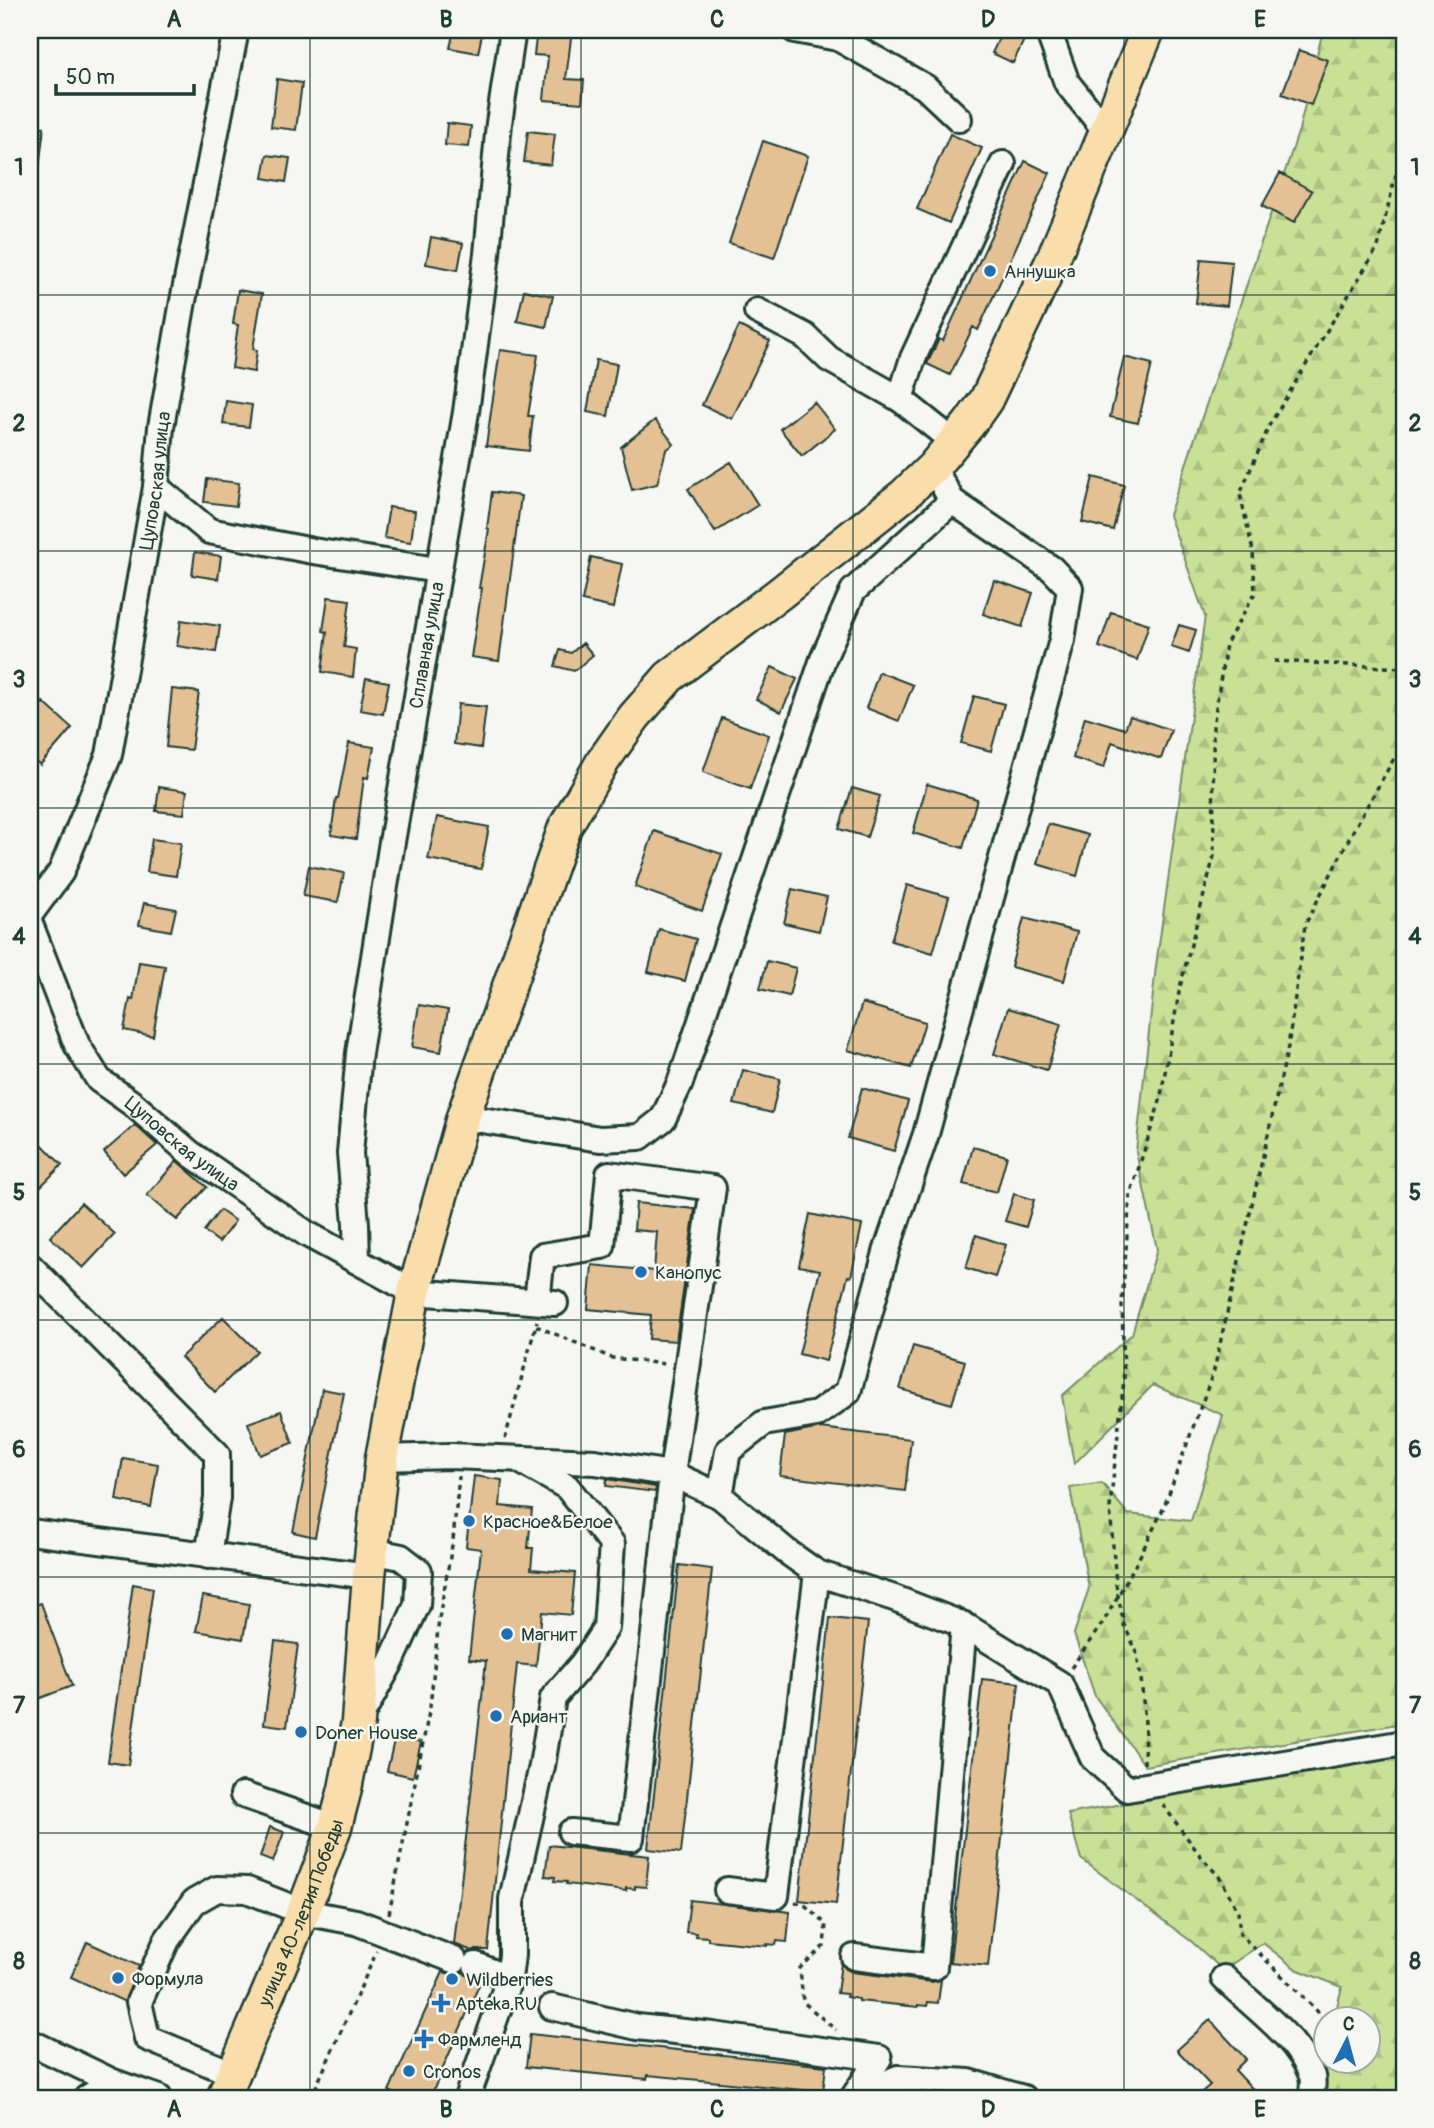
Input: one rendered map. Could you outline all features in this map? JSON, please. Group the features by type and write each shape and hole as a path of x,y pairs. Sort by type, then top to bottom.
{"main road":[{"name":"улица 40-летия Победы","path":"228,2086 303,1912 335,1827 358,1721 382,1458 414,1292 463,1117 565,827 603,761 634,717 669,677 904,495 955,443 986,400 1053,259 1148,30"}],"street":[{"name":"Цуповская улица","path":"30,914 61,872 109,755 156,487 161,427 178,326 236,30"},
{"name":"Сплавная улица","path":"357,1261 350,1153 359,1053 391,848 466,412 487,254 499,122 513,30"},
{"path":"795,30 838,38 925,87 959,119"},
{"path":"1048,30 1067,83 1106,131"},
{"path":"900,399 913,358 1003,164"},
{"path":"757,311 806,336 829,359 900,399 955,443"},
{"path":"720,1496 728,1451 764,1423 817,1414 848,1392 887,1249 926,1134 1062,640 1070,587 1052,569 952,501 933,467"},
{"path":"156,487 209,531 313,551 438,570"},
{"path":"463,1117 600,1139 640,1138 663,1119 680,1083 823,659 853,591 952,501"},
{"name":"Цуповская улица","path":"30,924 78,1045 99,1080 133,1104 191,1154 307,1234 414,1292"},
{"path":"414,1292 546,1302 542,1256 602,1246 610,1174 713,1188 672,1474 631,1838 571,1832"},
{"path":"30,1266 217,1454 216,1498 208,1556"},
{"path":"382,1458 461,1457 595,1462 672,1474 720,1496 817,1573 894,1598 964,1625 1060,1684 1093,1758 1128,1788 1404,1742"},
{"path":"467,2098 509,1979 512,1899 542,1766 553,1699 583,1663 606,1628 612,1544 566,1487 508,1458"},
{"path":"30,1532 208,1556 371,1564 401,1557 419,1571 417,1605 391,1662 358,1721"},
{"path":"727,1890 776,1896 817,1573"},
{"path":"854,1957 934,1967 964,1625"},
{"path":"243,1795 335,1827"},
{"path":"228,2086 147,2038 139,2003 167,1940 194,1902 217,1889 247,1890 303,1912 356,1922 509,1979"},
{"path":"1224,1978 1288,2036 1313,2078 1311,2098"},
{"path":"552,2007 637,2027 879,2058 854,2098"},
{"path":"30,2042 113,2082 159,2098"},
{"path":"854,2098 898,2078 969,2082 1023,2098"},
{"path":"87,2098 113,2082"}],"path":[{"path":"1312,2006 1240,1934 1238,1912 1221,1879 1177,1826 1144,1771 1145,1723 1141,1678 1136,1650 1124,1625 1116,1585 1110,1507 1124,1379 1122,1303 1130,1195 1160,1101 1180,987 1214,856 1213,727 1226,644 1255,593 1253,551 1240,494 1270,424 1378,247 1404,142"},
{"path":"1274,661 1404,668"},
{"path":"1060,1684 1104,1621 1164,1507 1214,1370 1288,1047 1305,925 1354,829 1404,741"},
{"path":"508,1458 536,1326 546,1302"},
{"path":"536,1326 612,1358 665,1364"},
{"path":"311,2098 386,1932 430,1707 439,1619 453,1539 461,1457"},
{"path":"776,1896 806,1906 826,1924 824,1945 800,1968 803,2002 843,2035"}],"green space":[{"path":"1323,30 1404,30 1404,1723 1145,1766 1095,1696 1074,1634 1089,1588 1070,1488 1102,1483 1128,1514 1191,1521 1223,1415 1153,1385 1074,1464 1062,1396 1132,1334 1157,1249 1136,1152 1156,966 1205,616 1169,515 1299,130"},
{"path":"1404,1752 1404,2098 1321,2098 1320,2076 1382,2076 1382,2006 1337,2006 1342,1987 1296,1969 1263,1943 1223,1970 1192,1942 1081,1859 1068,1814"}],"building":[{"path":"454,30 483,30 478,53 450,48"},
{"path":"537,30 572,30 566,79 584,80 582,103 544,100 548,56 534,55"},
{"path":"1003,30 1013,30 1026,36 1013,63 992,53"},
{"path":"1299,50 1328,60 1311,105 1282,94"},
{"path":"277,79 302,83 296,130 271,127"},
{"path":"447,123 471,126 469,147 445,145"},
{"path":"30,126 44,127 39,169 30,168"},
{"path":"528,131 555,134 551,165 524,162"},
{"path":"950,134 982,148 949,223 917,209"},
{"path":"763,141 808,156 774,258 729,243"},
{"path":"267,155 290,158 286,182 263,178"},
{"name":"Аннушка","path":"1025,161 1050,173 978,330 973,327 950,375 927,364 939,339 943,341"},
{"path":"1280,173 1312,191 1294,223 1262,206"},
{"path":"431,237 463,243 458,270 426,264"},
{"path":"1201,259 1232,262 1227,306 1196,303"},
{"path":"238,290 262,294 253,349 257,350 254,372 232,368 238,325 233,324"},
{"path":"524,290 553,296 546,327 517,321"},
{"path":"739,326 770,341 732,419 702,405"},
{"path":"500,350 538,355 528,416 533,416 529,451 486,446"},
{"path":"1124,357 1152,364 1138,423 1110,417"},
{"path":"596,360 617,364 608,416 587,412"},
{"path":"226,401 252,405 249,427 223,424"},
{"path":"814,402 835,429 802,456 780,429"},
{"path":"655,420 674,444 666,450 657,484 632,490 621,447"},
{"path":"731,462 758,505 715,532 688,489"},
{"path":"1093,477 1124,485 1113,530 1082,522"},
{"path":"207,479 239,483 236,506 204,502"},
{"path":"492,492 521,496 499,661 471,657 482,588 479,588"},
{"path":"389,507 415,511 411,542 384,538"},
{"path":"195,552 221,556 218,579 192,575"},
{"path":"591,557 622,564 613,608 582,601"},
{"path":"994,580 1033,593 1022,627 983,614"},
{"path":"328,597 350,600 344,647 356,649 353,677 322,672 327,632 323,631"},
{"path":"1111,612 1149,624 1137,660 1099,647"},
{"path":"181,620 220,626 216,652 177,646"},
{"path":"1179,625 1196,630 1189,653 1171,647"},
{"path":"583,643 593,655 574,671 555,666 560,650 571,653"},
{"path":"772,667 797,679 781,712 756,699"},
{"path":"879,672 913,685 899,721 866,708"},
{"path":"366,678 389,682 383,714 360,710"},
{"path":"172,689 199,692 191,750 166,747"},
{"path":"974,696 1004,704 991,751 961,743"},
{"path":"43,702 72,728 40,765 30,756 30,717"},
{"path":"458,704 486,707 481,748 454,744"},
{"path":"1130,716 1171,730 1161,759 1112,742 1104,768 1073,758 1085,717 1125,729"},
{"path":"722,718 769,735 750,789 703,772"},
{"path":"349,743 374,747 368,778 364,777 356,839 331,835 336,798"},
{"path":"927,784 977,799 963,848 913,833"},
{"path":"159,787 187,791 184,814 156,811"},
{"path":"852,788 880,796 867,837 839,829"},
{"path":"437,817 489,827 481,869 428,859"},
{"path":"1048,824 1088,835 1077,876 1037,864"},
{"path":"654,831 722,854 702,911 635,887"},
{"path":"152,839 181,843 176,876 147,872"},
{"path":"309,866 344,873 338,902 303,896"},
{"path":"907,885 949,897 933,953 891,941"},
{"path":"792,889 827,897 819,931 784,923"},
{"path":"144,903 176,909 171,931 139,925"},
{"path":"1024,918 1077,932 1064,981 1011,967"},
{"path":"659,929 696,939 685,981 648,972"},
{"path":"767,961 796,968 789,996 760,989"},
{"path":"139,962 165,966 153,1036 124,1030 130,999 133,1000"},
{"path":"862,1003 925,1022 911,1068 848,1050"},
{"path":"419,1005 448,1010 441,1052 412,1047"},
{"path":"1008,1008 1061,1024 1047,1070 994,1054"},
{"path":"743,1070 780,1079 772,1113 734,1104"},
{"path":"862,1088 908,1101 894,1151 848,1138"},
{"path":"135,1125 157,1145 123,1174 104,1152"},
{"path":"30,1132 62,1165 30,1197"},
{"path":"973,1147 1007,1156 997,1192 963,1184"},
{"path":"177,1161 207,1187 177,1220 147,1195"},
{"path":"1014,1194 1034,1200 1026,1227 1005,1221"},
{"path":"81,1203 115,1234 83,1268 50,1237"},
{"name":"Канопус","path":"636,1203 695,1209 676,1341 649,1339 651,1315 588,1309 592,1265 654,1271 657,1232 634,1230"},
{"path":"220,1210 235,1221 219,1242 204,1231"},
{"path":"810,1214 862,1225 851,1277 848,1276 826,1361 799,1354 820,1270 799,1266"},
{"path":"976,1235 1006,1245 995,1277 966,1268"},
{"path":"223,1317 257,1351 215,1392 181,1357"},
{"path":"913,1346 965,1361 952,1404 900,1389"},
{"path":"322,1389 344,1393 315,1537 293,1532"},
{"path":"281,1411 293,1443 260,1455 248,1423"},
{"path":"820,1428 911,1439 905,1491 780,1476 785,1435"},
{"path":"123,1458 158,1464 151,1507 116,1500"},
{"path":"474,1476 502,1480 500,1506 532,1509 528,1548 533,1548 531,1569 575,1573 571,1615 542,1612 536,1666 517,1664 488,1950 467,1953 470,1950 454,1944 486,1661 469,1659 481,1549 466,1547"},
{"path":"607,1479 656,1487 655,1492 606,1486"},
{"path":"679,1565 712,1569 681,1853 648,1849"},
{"path":"133,1584 153,1588 128,1765 108,1762"},
{"path":"203,1596 249,1604 243,1639 196,1631"},
{"path":"41,1603 72,1686 30,1702 30,1607"},
{"path":"830,1618 868,1622 836,1904 799,1900"},
{"path":"275,1641 298,1644 287,1727 264,1724"},
{"path":"982,1679 1019,1683 988,1966 950,1962"},
{"path":"395,1736 421,1742 413,1777 387,1771"},
{"path":"270,1827 284,1832 273,1862 260,1857"},
{"path":"549,1845 649,1856 646,1887 635,1886 635,1889 626,1888 626,1891 554,1881 555,1877 545,1876"},
{"path":"690,1900 790,1912 787,1942 777,1941 776,1945 767,1946 708,1940 708,1937 695,1936 696,1933 686,1932"},
{"name":"Формула","path":"87,1942 139,1966 125,2002 71,1977"},
{"path":"841,1963 852,1972 932,1982 941,1980 938,2003 928,2002 927,2006 918,2007 859,2001 846,1997 847,1994 837,1993"},
{"path":"443,1972 456,1975 463,1972 480,1983 430,2098 404,2098 389,2091"},
{"path":"1210,2020 1246,2059 1235,2070 1261,2098 1195,2098 1210,2085 1177,2050"},
{"path":"530,2034 826,2066 823,2092 648,2075 647,2079 526,2067"}],"place":[{"name":"Аннушка","path":"990,271"},
{"name":"Канопус","path":"641,1272"},
{"name":"Красное&Белое","path":"469,1521"},
{"name":"Магнит","path":"507,1634"},
{"name":"Ариант","path":"496,1716"},
{"name":"Doner House","path":"301,1732"},
{"name":"Формула","path":"118,1978"},
{"name":"Wildberries","path":"452,1979"},
{"name":"Apteka.RU","path":"441,2003"},
{"name":"Фармленд","path":"424,2039"},
{"name":"Cronos","path":"409,2071"}]}
